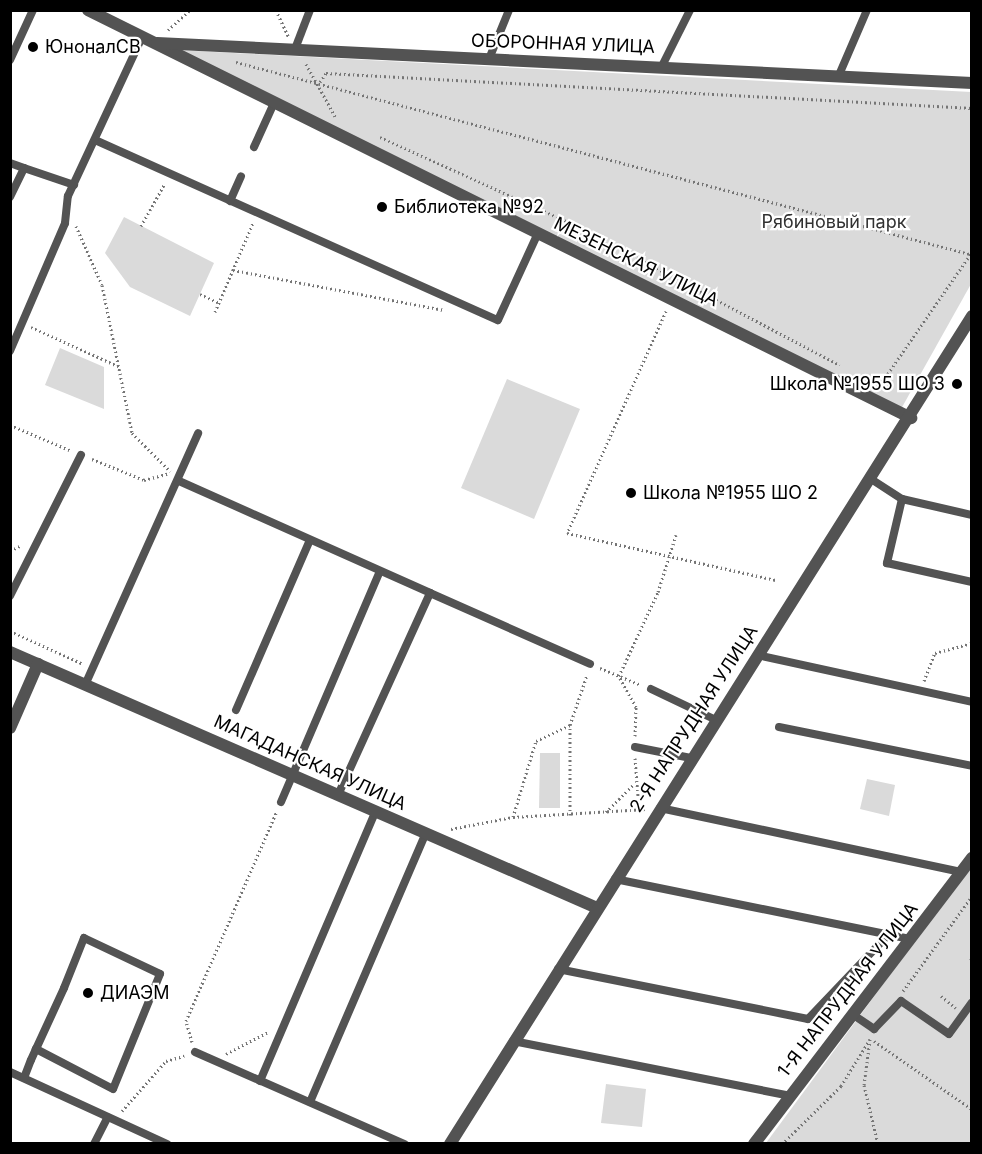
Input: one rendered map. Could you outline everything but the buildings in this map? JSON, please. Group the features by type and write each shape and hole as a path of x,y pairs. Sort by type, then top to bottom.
{"street":[{"name":"МЕЗЕНСКАЯ УЛИЦА","path":"88,10 911,418"},
{"name":"ОБОРОННАЯ УЛИЦА","path":"147,40 972,83"},
{"name":"2-Я НАПРУДНАЯ УЛИЦА","path":"450,1143 595,907 911,418 972,316"},
{"name":"МАГАДАНСКАЯ УЛИЦА","path":"10,652 595,907"},
{"path":"10,728 38,664"},
{"name":"1-Я НАПРУДНАЯ УЛИЦА","path":"754,1143 972,858"}],"lane":[{"path":"10,60 33,10"},
{"path":"295,49 310,10"},
{"path":"489,59 509,10"},
{"path":"662,66 690,10"},
{"path":"839,75 867,10"},
{"path":"10,351 65,223 68,196 94,140 147,40"},
{"path":"254,147 274,103"},
{"path":"94,140 498,320 538,233"},
{"path":"10,163 74,185"},
{"path":"10,198 24,168"},
{"path":"230,201 241,176"},
{"path":"85,685 179,481 198,433"},
{"path":"10,596 81,455"},
{"path":"871,479 902,499 972,515"},
{"path":"179,481 590,664"},
{"path":"902,499 886,563 972,582"},
{"path":"236,710 310,540"},
{"path":"280,802 380,571"},
{"path":"338,795 430,593"},
{"path":"757,655 972,702"},
{"path":"651,689 716,720"},
{"path":"779,727 972,766"},
{"path":"635,747 691,758"},
{"path":"658,808 962,872"},
{"path":"260,1081 376,811"},
{"path":"310,1102 426,833"},
{"path":"613,879 910,939"},
{"path":"557,969 808,1019 887,936"},
{"path":"24,1078 36,1049 84,938 160,974 113,1089 36,1049"},
{"path":"852,1014 874,1029 901,1001 949,1034 972,1002"},
{"path":"513,1041 790,1096"},
{"path":"195,1053 405,1143"},
{"path":"10,1071 166,1143"},
{"path":"94,1143 111,1118"}],"path":[{"path":"147,40 190,10"},
{"path":"276,10 295,49"},
{"path":"320,82 326,73 972,108"},
{"path":"320,82 336,119"},
{"path":"320,82 971,253 881,386 871,381"},
{"path":"369,133 577,226 850,370"},
{"path":"141,226 170,174"},
{"path":"68,196 79,238 102,285 132,433 179,481"},
{"path":"215,312 258,213"},
{"path":"233,270 452,311"},
{"path":"200,294 219,303"},
{"path":"672,300 567,533 776,580"},
{"path":"23,323 120,367"},
{"path":"10,425 144,480 162,472 179,481"},
{"path":"620,676 670,558 676,535"},
{"path":"10,631 93,668"},
{"path":"921,691 935,653 972,644"},
{"path":"570,815 570,725 590,664 651,689"},
{"path":"620,676 636,707 634,784 639,809"},
{"path":"513,817 536,741 570,725"},
{"path":"606,812 634,784"},
{"path":"111,1118 166,1061 195,1053 186,1021 280,802"},
{"path":"426,833 513,817 658,808"},
{"path":"901,1001 972,896"},
{"path":"214,1061 285,1023"},
{"path":"871,1038 972,1109"},
{"path":"782,1143 841,1086 871,1038"},
{"path":"871,1038 864,1085 878,1143"}],"green space":[{"name":"Рябиновый парк","path":"178,50 971,92 971,284 901,409"},
{"path":"124,217 214,263 190,316 130,287 105,253"},
{"path":"60,348 104,367 104,409 45,385"},
{"path":"507,379 580,409 534,519 461,488"},
{"path":"540,753 560,753 560,808 539,808"},
{"path":"867,779 895,785 889,816 860,809"},
{"path":"971,865 971,1143 766,1143"},
{"path":"606,1084 646,1089 642,1127 601,1123"}],"place":[{"name":"ЮноналСВ","path":"33,47"},
{"name":"Библиотека №92","path":"382,207"},
{"name":"Школа №1955 ШО 3","path":"957,384"},
{"name":"Школа №1955 ШО 2","path":"631,493"},
{"name":"ДИАЭМ","path":"88,993"}]}
